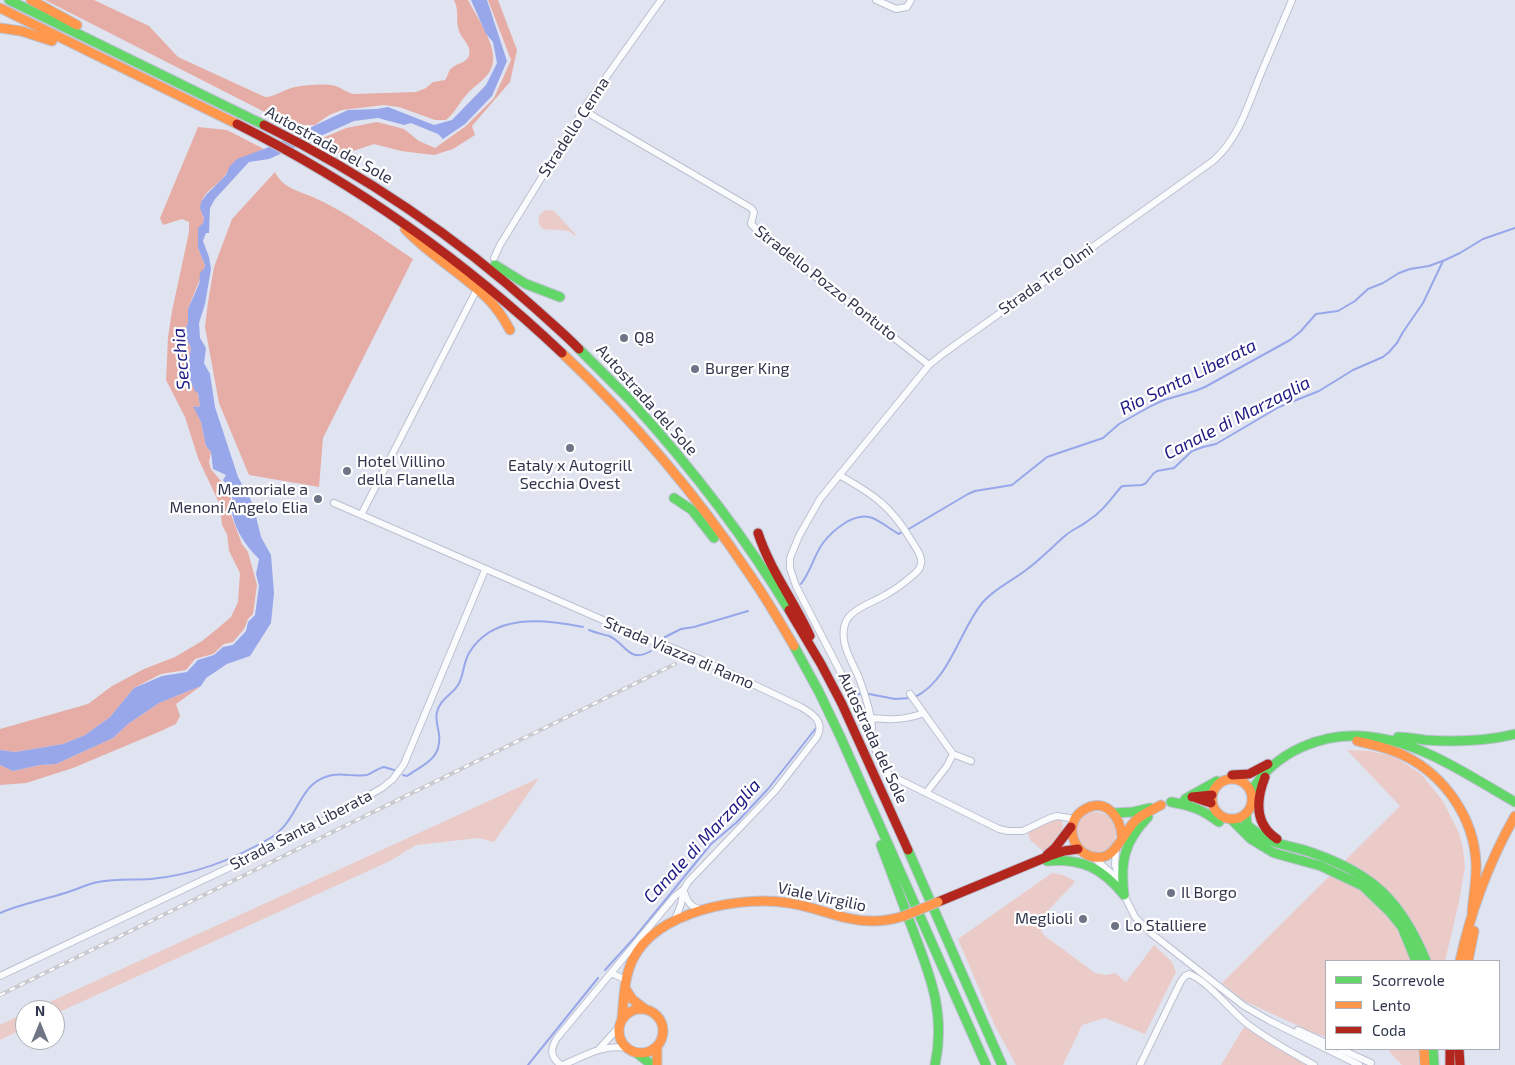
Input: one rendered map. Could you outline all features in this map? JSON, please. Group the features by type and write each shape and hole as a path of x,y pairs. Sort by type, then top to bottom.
{"main road":[{"name":"Autostrada del Sole","path":"9,0 237,111 333,161 414,212 519,294 569,338 636,407 685,464 736,531 766,573 821,663 853,725 1002,1065"},
{"path":"31,0 92,32 152,69"},
{"name":"Autostrada del Sole","path":"0,8 226,118 320,169 394,216 480,279 531,323 576,365 627,418 675,474 743,564 769,604 812,678 828,709 986,1065"},
{"path":"0,28 35,35 78,53 122,68"},
{"path":"414,212 451,230 501,269 524,284 560,297"},
{"path":"394,216 415,241 488,298 503,317 510,330"},
{"path":"674,498 683,501 692,509 718,543 743,564"},
{"path":"758,533 768,561 804,620 821,663"},
{"path":"1385,738 1403,737 1426,740 1466,741 1515,734"},
{"path":"1241,781 1252,778 1305,745 1321,740 1366,736 1404,743 1435,757 1515,802"},
{"path":"1346,737 1391,750 1422,766 1443,785 1460,808 1472,835 1476,863 1472,913"},
{"path":"1251,792 1241,781 1232,779 1222,781 1215,786 1212,799 1213,807 1218,815 1232,820 1246,814 1252,804 1251,792 1255,782 1274,763"},
{"path":"1247,836 1223,824 1202,810 1190,806 1166,804 1144,814 1135,822 1116,848 1106,856 1087,856 1073,843 1071,835 1073,823 1082,810 1093,806 1104,807 1114,812 1133,812 1188,798 1224,777 1249,774 1274,763"},
{"path":"1274,763 1260,787 1260,812 1267,832 1286,846"},
{"path":"860,781 874,826 935,994 940,1024 935,1065"},
{"path":"1188,798 1212,799"},
{"path":"1124,896 1123,859 1145,819 1166,804"},
{"path":"1114,812 1121,824 1122,838"},
{"path":"1246,814 1248,825 1264,838 1286,846 1309,851 1347,866 1377,885 1399,908 1421,946 1426,960"},
{"path":"1460,960 1466,930 1488,868 1515,816"},
{"path":"1232,820 1258,845 1274,853 1321,866 1363,886 1390,912 1402,928 1416,960"},
{"name":"Viale Virgilio","path":"1039,861 1055,848 1073,823"},
{"path":"1468,960 1474,932 1495,871 1515,832"},
{"name":"Viale Virgilio","path":"620,1023 626,984 633,959 644,942 657,930 675,920 732,902 771,901 798,904 865,922 884,922 904,916 1064,851 1078,849"},
{"path":"1039,861 1064,860 1100,871 1108,876 1124,896"},
{"path":"964,980 984,1006 1011,1065"},
{"path":"626,984 632,999 656,1015 662,1026 662,1039 657,1046 649,1052 638,1054"},
{"path":"646,1010 635,1010 626,1014 620,1023 619,1036 626,1048 638,1054 652,1065"},
{"path":"657,1046 657,1065"},
{"path":"1424,1050 1425,1065"},
{"path":"1433,1050 1434,1065"},
{"path":"1450,1050 1450,1065"},
{"path":"1459,1050 1460,1065"}],"street":[{"name":"Stradello Cenna","path":"494,258 500,245 587,104 661,0"},
{"path":"876,0 896,9 907,7 911,0"},
{"name":"Strada Tre Olmi","path":"870,737 843,677 796,586 790,568 790,558 799,536 820,499 929,365 944,352 1219,155 1229,144 1239,126 1292,0"},
{"name":"Stradello Pozzo Pontuto","path":"587,104 587,112 751,208 754,212 751,224 768,240 929,365"},
{"path":"361,515 474,293"},
{"path":"839,474 869,492 891,510 903,526 920,556 921,565 918,571 888,594 856,611 848,617 844,624 847,652 864,692 871,718 872,728 870,737 885,770 890,776 999,829 1023,831 1053,816 1060,816 1073,823"},
{"name":"Strada Viazza di Ramo","path":"334,503 649,640 660,642 702,660 802,707 816,718 820,727 817,737 775,791 688,882 684,889 675,920"},
{"name":"Strada Santa Liberata","path":"0,976 296,836 387,784 404,764 485,570"},
{"path":"910,694 953,754 971,761"},
{"path":"871,718 898,720 924,713"},
{"path":"926,793 947,766 953,754"},
{"path":"1116,848 1115,866 1124,896"},
{"path":"1093,857 1111,873 1131,910 1145,928 1244,1006 1270,1021 1325,1047"},
{"path":"684,889 687,901 690,904 706,910"},
{"name":"Strada Viazza di Ramo","path":"562,1065 554,1059 552,1054 554,1042 675,896 684,889"},
{"path":"611,973 626,984"},
{"path":"1140,1065 1181,981 1189,974 1201,981 1244,1021 1272,1041 1314,1065"},
{"path":"1244,1006 1325,1043"},
{"path":"599,1049 620,1023"},
{"path":"562,1065 599,1049 626,1048"},
{"path":"1332,1050 1360,1063 1371,1063"},
{"path":"1341,1050 1360,1063"}],"shaded area":[{"path":"45,0 94,0 149,26 178,57 265,97 273,96 295,87 316,85 336,86 354,94 416,92 426,88 433,82 445,80 451,68 466,60 470,52 459,31 457,9 454,0 468,0 491,44 493,63 488,74 468,93 453,114 446,120 435,120 399,107 384,105 342,110 329,115 315,125 303,125 298,129"},
{"path":"488,0 498,0 517,50 510,82 472,126 475,135 453,149 434,155 401,151 374,144 341,155 318,140 346,128 377,122 404,129 419,141 435,148 466,126 494,98 511,60"},
{"path":"198,127 227,130 264,149 232,166 202,199 201,208 204,219 199,229 198,248 205,265 188,309 188,322 184,334 191,348 187,374 198,393 200,406 194,406 201,422 206,446 211,452 209,462 211,469 231,493 230,512 242,544 248,552 257,585 253,614 233,642 224,644 213,654 195,659 186,670 161,674 134,688 110,717 85,735 63,744 15,752 0,750 0,729 88,704 112,686 144,669 175,657 202,641 231,617 238,602 240,573 229,551 227,534 222,525 220,505 198,458 185,417 166,380 168,337 189,232 189,222 182,219 163,225 160,218"},
{"path":"275,172 286,185 339,210 413,259 323,438 319,487 249,475 219,403 205,327 214,267 232,219"},
{"path":"546,210 554,211 576,235 569,231 543,229 539,224 539,216"},
{"path":"201,686 176,704 180,716 176,724 73,768 26,783 0,785 0,765 13,771 40,765 56,764 113,738 128,724 159,703"},
{"path":"1347,750 1369,751 1394,756 1421,774 1443,801 1459,833 1465,867 1445,960 1325,960 1325,1037 1244,1001 1222,983 1400,806"},
{"path":"539,778 494,842 479,838 416,845 390,861 65,1009 65,1000 54,1000"},
{"path":"1100,812 1107,815 1113,821 1116,832 1115,840 1107,849 1100,852 1092,852 1085,849 1077,840 1076,828 1079,821 1088,813"},
{"path":"1054,819 1062,821 1061,835 1055,843 1043,851 1030,840 1028,834"},
{"path":"1052,873 1063,875 1075,881 1044,917 1041,929 1045,936 1095,973 1106,975 1115,973 1126,982 1154,945 1172,962 1176,972 1145,1034 1105,1018 1082,1025 1063,1065 1016,1065 994,1024 958,939"},
{"path":"15,1018 15,1033 0,1040 0,1025"},
{"path":"1244,1027 1306,1065 1221,1065"},
{"path":"1389,1050 1432,1050 1429,1065 1402,1065"}],"water":[{"path":"471,0 487,0 507,61 492,96 465,124 443,139 438,134 411,123 404,125 378,118 354,121 269,159 249,162 215,199 210,208 209,233 206,233 203,241 211,269 205,304 199,323 200,338 206,348 204,363 210,374 215,407 238,477 253,504 261,537 271,555 274,593 271,623 250,656 227,664 206,678 201,686 159,703 128,724 113,738 56,764 40,765 13,771 0,765 0,750 15,752 63,744 85,735 110,717 134,688 162,676 187,672 198,660 214,655 223,647 233,645 246,631 248,622 255,615 259,586 256,574 259,559 246,544 236,526 232,511 233,493 223,480 226,475 213,469 211,452 206,446 201,422 193,406 200,406 198,393 195,391 187,374 191,348 184,334 188,322 188,309 205,265 198,248 198,228 203,223 204,218 200,208 201,202 226,175 230,166 237,159 264,149 348,110 388,107 434,125 452,120 486,85 497,63 493,42 486,34"}],"waterway":[{"name":"Rio Santa Liberata","path":"907,530 968,494 975,491 1012,485 1047,457 1103,438 1119,424 1151,406 1205,387 1290,340 1316,314 1338,311 1355,301 1368,289 1383,283 1399,273 1445,260 1483,239 1515,228"},
{"name":"Canale di Marzaglia","path":"915,697 927,689 946,667 975,613 983,602 1031,566 1069,533 1094,517 1121,487 1142,485 1157,471 1174,468 1192,451 1216,444 1279,407 1319,391 1353,370 1383,357 1397,343 1423,303 1443,261"},
{"name":"Rio Santa Liberata","path":"801,584 823,543 837,528 850,520 869,517 899,534 902,532"},
{"name":"Rio Santa Liberata","path":"665,637 681,629 748,611"},
{"name":"Rio Santa Liberata","path":"403,775 407,776 435,755 439,742 437,712 443,700 458,685 467,657 479,640 491,631 505,625 520,622 552,622 583,627"},
{"name":"Rio Santa Liberata","path":"589,630 615,639 632,654 637,655 651,651"},
{"name":"Canale di Marzaglia","path":"855,695 860,694"},
{"name":"Canale di Marzaglia","path":"869,694 895,699 911,698"},
{"name":"Canale di Marzaglia","path":"605,970 635,937 711,844 737,822 768,789 816,728"},
{"name":"Rio Santa Liberata","path":"0,913 94,883 111,880 167,877 213,865 258,845 278,833 306,792 319,780 336,775 367,775 384,767 394,770"},
{"name":"Canale di Marzaglia","path":"528,1065 598,978"}],"railway":[{"path":"0,995 675,664"}],"traffic: fast":[{"path":"9,0 264,125"},
{"path":"495,265 526,284 560,297"},
{"path":"579,349 630,400 715,501 772,582 789,610"},
{"path":"674,498 692,510 714,538"},
{"path":"794,646 841,738 986,1065"},
{"path":"1398,737 1459,741 1482,740 1515,734"},
{"path":"1251,792 1267,771 1279,760 1294,751 1331,738 1359,736 1386,739 1413,748 1439,759 1515,802"},
{"path":"1185,799 1217,781"},
{"path":"1171,802 1196,809 1219,822"},
{"path":"1114,813 1133,812 1150,808"},
{"path":"1246,814 1247,825 1266,838 1279,844 1305,850 1332,860 1351,869 1382,891 1406,921 1426,960"},
{"path":"1124,895 1123,872 1126,853 1134,835 1148,817"},
{"path":"1232,820 1251,839 1274,853 1321,866 1363,886 1390,912 1402,927 1416,960"},
{"path":"881,845 922,954 933,989 939,1025 935,1065"},
{"path":"908,850 1002,1065"},
{"path":"1047,861 1059,860 1081,863 1108,878 1124,895"},
{"path":"1433,1050 1434,1065"},
{"path":"638,1054 652,1065"}],"traffic: slow":[{"path":"31,0 77,25"},
{"path":"0,8 237,124"},
{"path":"0,28 21,31 52,41"},
{"path":"405,229 425,248 488,299 510,330"},
{"path":"562,353 638,431 708,515 750,575 794,646"},
{"path":"1357,741 1393,751 1419,764 1433,775 1455,800 1470,830 1474,846 1476,869 1472,913"},
{"path":"1236,779 1243,782 1249,788 1252,799 1251,807 1243,816 1236,819 1228,819 1221,816 1213,807 1212,795 1215,788 1224,780 1236,779"},
{"path":"1122,838 1119,823 1115,816 1104,807 1090,807 1082,811 1076,817 1073,825 1074,841 1079,848 1085,854 1093,857 1102,857 1112,852 1116,847 1131,825 1144,814 1161,805"},
{"path":"1460,960 1482,887 1497,851 1515,816"},
{"path":"622,1018 625,988 630,966 645,942 661,929 680,918 702,910 725,905 770,901 800,905 863,921 886,920 904,916"},
{"path":"904,916 938,902"},
{"path":"1468,960 1474,931"},
{"path":"625,988 632,999 645,1009"},
{"path":"645,1009 657,1015 662,1022 663,1031 662,1040 657,1047 650,1052 637,1053 629,1050 622,1043 619,1027 622,1019 629,1012 645,1009"},
{"path":"657,1046 657,1065"},
{"path":"1424,1050 1425,1065"}],"traffic: jam":[{"path":"237,124 324,172 408,226 487,287 562,353"},
{"path":"264,125 337,164 441,232 506,283 579,349"},
{"path":"758,533 769,560 810,636"},
{"path":"789,610 842,704 908,850"},
{"path":"1232,775 1249,774 1268,764"},
{"path":"1265,777 1260,794 1259,811 1264,826 1277,839"},
{"path":"1192,797 1212,795"},
{"path":"1196,798 1211,803"},
{"path":"1047,855 1055,848 1071,827"},
{"path":"938,902 1049,856 1078,849"},
{"path":"1450,1050 1450,1065"},
{"path":"1459,1050 1460,1065"}],"place":[{"name":"Q8","path":"624,338"},
{"name":"Burger King","path":"695,369"},
{"name":"Eataly x Autogrill Secchia Ovest","path":"570,448"},
{"name":"Hotel Villino della Flanella","path":"347,471"},
{"name":"Memoriale a Menoni Angelo Elia","path":"318,499"},
{"name":"Il Borgo","path":"1171,893"},
{"name":"Meglioli","path":"1083,919"},
{"name":"Lo Stalliere","path":"1115,926"}],"water label":[{"name":"Secchia","path":"181,359"}]}
